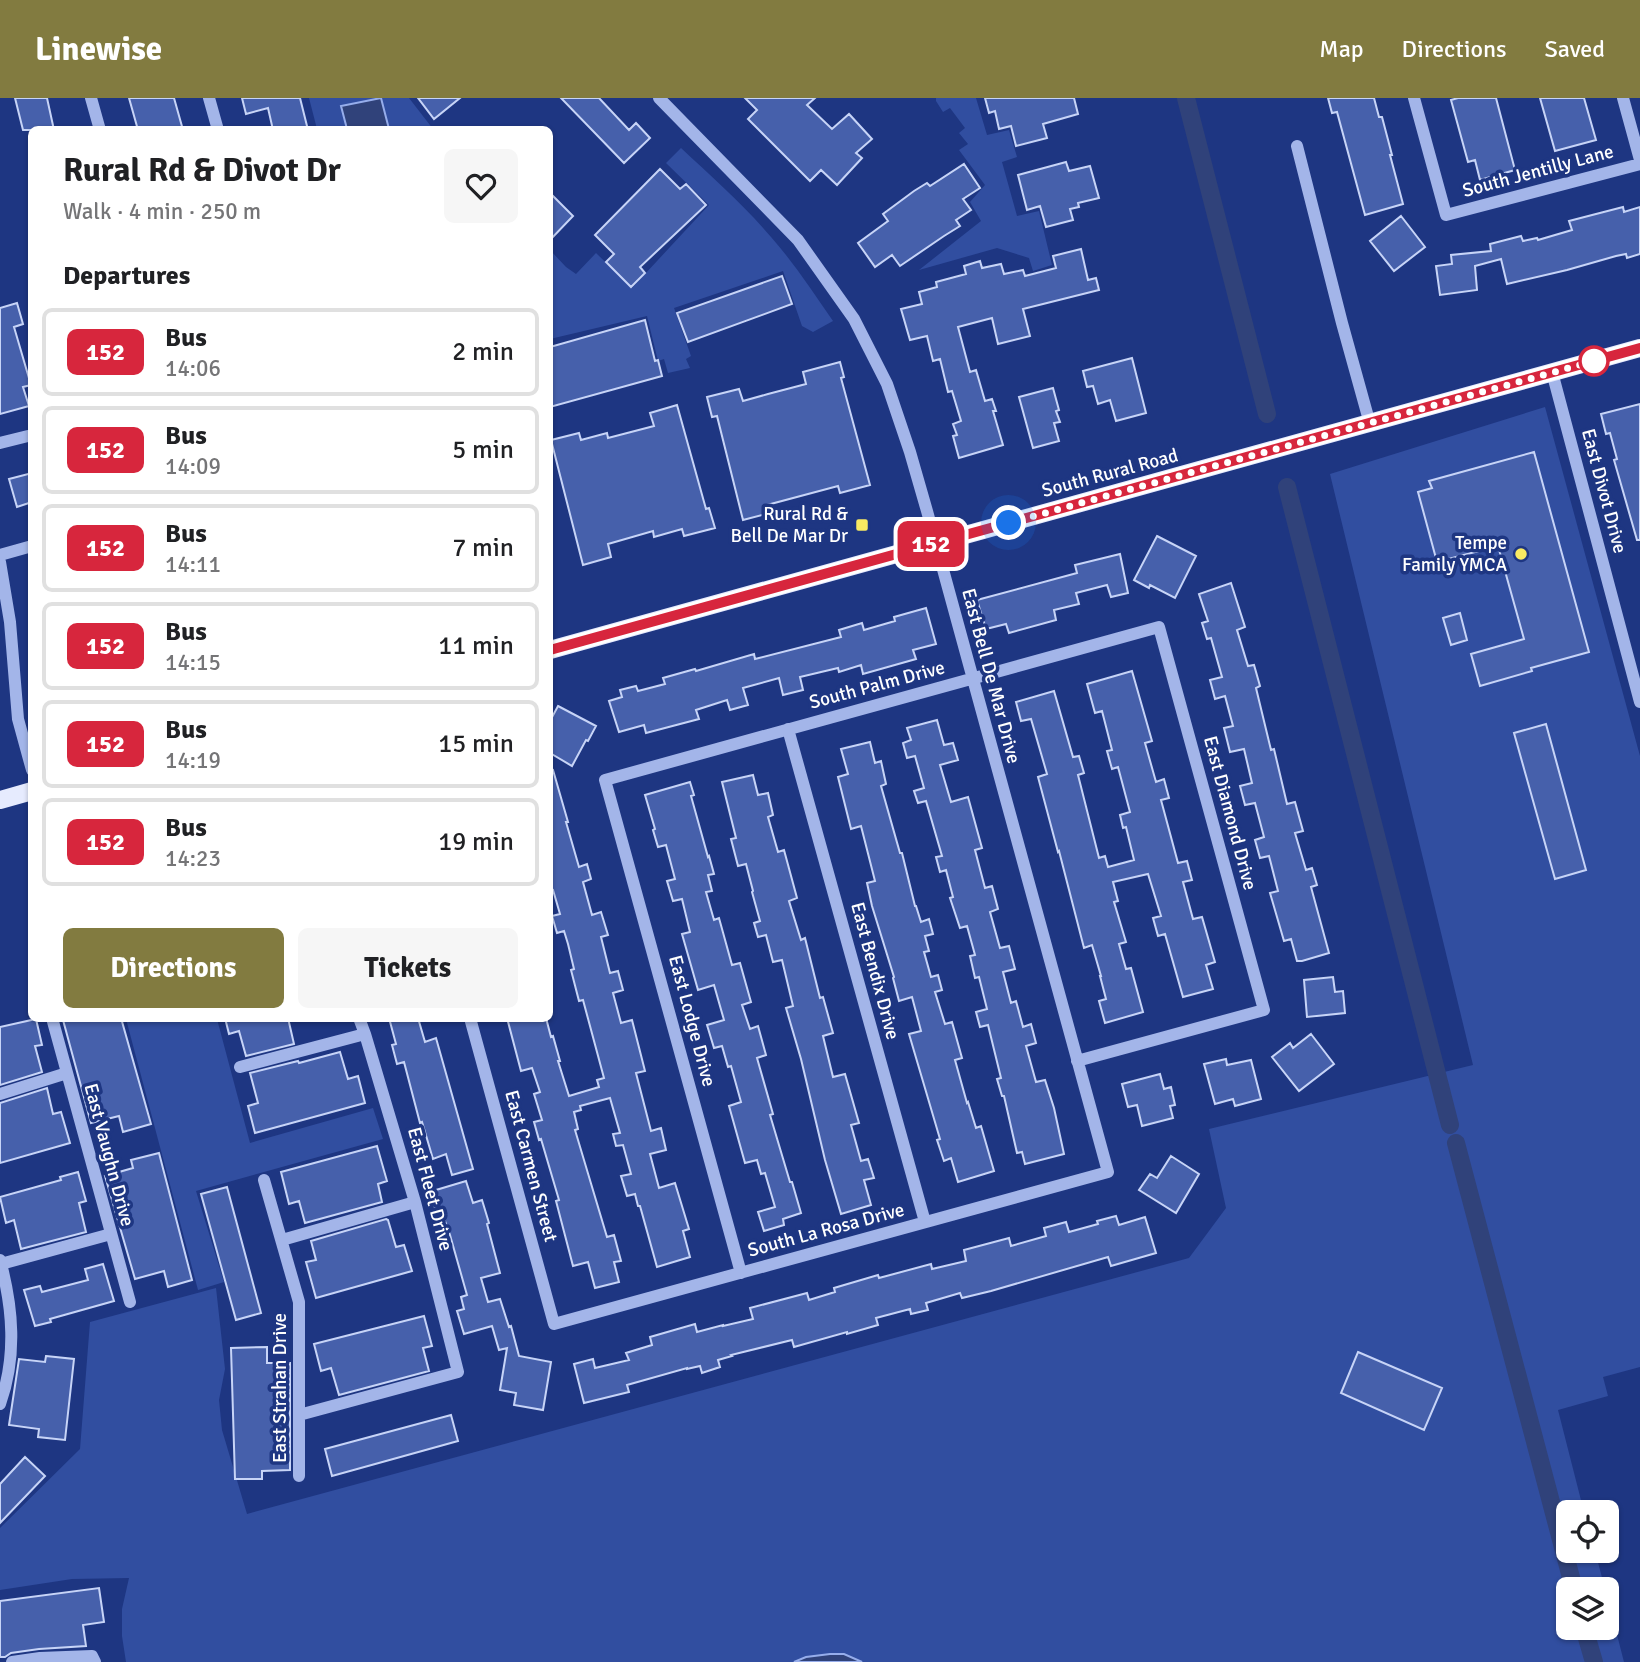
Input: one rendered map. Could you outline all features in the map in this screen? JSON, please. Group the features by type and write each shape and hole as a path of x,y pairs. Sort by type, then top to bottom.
{"main road":[{"name":"South Rural Road","path":"553,649 1640,348"},
{"path":"0,800 28,792"}],"street":[{"path":"91,98 99,126"},
{"path":"209,98 217,126"},
{"name":"East Bell De Mar Drive","path":"659,98 798,240 854,319 887,384 900,419 935,543 1108,1172"},
{"name":"South Jentilly Lane","path":"1414,98 1446,215 1640,162"},
{"path":"1623,98 1640,162"},
{"path":"1297,146 1370,424"},
{"name":"East Divot Drive","path":"1552,372 1640,702"},
{"path":"0,443 28,436"},
{"path":"0,555 28,547"},
{"path":"0,562 10,622 18,719 28,755"},
{"name":"South Palm Drive","path":"605,780 1159,627"},
{"name":"East Diamond Drive","path":"1077,1061 1264,1010 1159,627"},
{"name":"East Bendix Drive","path":"788,729 925,1223"},
{"name":"East Lodge Drive","path":"605,780 741,1273"},
{"name":"East Vaughn Drive","path":"53,1022 130,1302"},
{"name":"East Fleet Drive","path":"299,1415 458,1372 415,1202 360,1022"},
{"name":"East Carmen Street","path":"471,1022 554,1324"},
{"path":"240,1067 365,1034"},
{"path":"0,1094 67,1073"},
{"name":"South La Rosa Drive","path":"554,1324 1108,1172"},
{"name":"East Strahan Drive","path":"264,1180 299,1302 299,1476"},
{"path":"282,1240 415,1202"},
{"path":"0,1404 7,1386 13,1343 11,1308 1,1262 111,1234"},
{"path":"12,1662 92,1656 95,1662"}],"shaded area":[{"path":"309,98 409,98 431,126 316,126"},
{"path":"381,98 388,126 346,126 341,106"},
{"path":"936,98 976,98 987,135 1009,130 1017,157 1002,162 1017,216 1039,211 1052,265 1033,271 1029,258 997,248 919,270 981,221 970,202 985,185 959,150 968,144 959,133 965,128 950,108 943,112"},
{"path":"681,148 727,191 779,247 833,321 813,332 802,326 783,271 674,308 691,356 686,359 690,368 668,373 664,359 658,361 647,316 553,338 553,253 576,274 596,253 632,288 709,205 666,163"},
{"path":"1545,407 1640,756 1640,1367 1603,1377 1608,1396 1558,1410 1581,1500 1556,1500 1556,1563 1598,1563 1602,1577 1556,1577 1556,1640 1618,1640 1624,1662 126,1662 122,1609 129,1578 72,1579 0,1590 0,1528 80,1449 90,1322 216,1288 225,1369 219,1400 222,1430 247,1514 1189,1258 1226,1208 1209,1129 1473,1065 1330,474"},
{"path":"127,1022 218,1022 250,1143 373,1108 383,1139 196,1191 224,1282 198,1290"},
{"path":"844,1654 862,1662 794,1662 806,1657"}],"building":[{"path":"15,98 47,98 53,126 28,126 28,130 23,130"},
{"path":"129,98 174,98 182,126 137,126"},
{"path":"242,98 300,98 307,126 272,126 268,108 246,114"},
{"path":"418,98 460,98 434,119"},
{"path":"561,98 599,98 629,130 636,123 650,138 624,163"},
{"path":"745,98 815,98 807,105 832,129 849,114 872,139 856,153 862,158 837,185 821,170 810,181 748,119 757,110"},
{"path":"985,98 1074,98 1078,114 1043,124 1047,138 1016,146 1011,126 999,129 995,111 989,113"},
{"path":"1328,98 1374,98 1379,117 1382,117 1403,204 1365,215 1337,112 1332,113"},
{"path":"1496,98 1515,170 1480,180 1475,160 1468,162 1451,100"},
{"path":"1540,98 1584,98 1596,140 1555,151"},
{"path":"1066,162 1069,171 1090,166 1099,198 1078,203 1079,207 1070,209 1073,220 1046,227 1040,206 1027,210 1018,175"},
{"path":"964,164 980,188 963,199 971,210 956,220 960,226 900,266 892,255 875,267 858,243 888,221 883,214 914,191 927,183 930,186"},
{"path":"660,169 680,189 686,184 706,205 640,267 645,273 631,287 606,262 614,254 595,235"},
{"path":"553,196 573,216 553,237"},
{"path":"1623,207 1624,212 1640,207 1640,254 1627,258 1626,254 1616,256 1507,284 1501,259 1475,266 1477,290 1440,295 1436,266 1452,264 1451,255 1491,251 1490,244 1521,236 1523,241 1538,240 1572,230 1569,221"},
{"path":"1401,216 1425,247 1394,271 1370,241"},
{"path":"1081,249 1088,280 1096,278 1099,290 1023,309 1030,336 998,344 992,318 958,327 970,372 976,370 985,401 992,399 1003,445 959,458 953,424 961,421 952,391 948,392 940,359 933,361 927,336 910,340 901,309 922,304 919,292 937,287 936,282 966,274 964,266 980,261 982,268 1001,264 1004,274 1023,270 1025,276 1056,268 1053,256"},
{"path":"782,276 792,304 688,342 677,313"},
{"path":"17,303 23,324 14,327 28,375 28,386 23,387 28,406 0,414 0,308"},
{"path":"645,320 655,361 658,360 662,376 553,406 553,346"},
{"path":"1132,358 1146,413 1116,421 1110,400 1098,404 1093,386 1087,387 1083,371"},
{"path":"840,362 844,377 841,378 870,485 840,493 838,486 767,505 770,513 743,520 717,416 712,417 707,397 739,389 743,401 806,384 803,372"},
{"path":"1053,388 1059,410 1056,411 1060,422 1054,423 1059,441 1033,448 1019,397"},
{"path":"1640,404 1640,540 1637,540 1614,460 1617,459 1610,433 1606,434 1601,414"},
{"path":"677,405 706,509 709,508 715,528 684,536 682,529 654,537 653,531 608,544 611,557 583,565 553,440 579,433 581,440 607,433 608,438 654,426 650,413"},
{"path":"1534,452 1589,652 1480,686 1471,654 1524,639 1498,546 1437,562 1418,492 1432,488 1429,481"},
{"path":"28,474 28,503 17,507 9,479"},
{"path":"1157,536 1196,556 1175,598 1134,580"},
{"path":"1120,554 1128,593 1111,597 1107,585 1076,593 1079,604 1054,610 1056,620 1009,633 1006,624 986,629 977,600 1077,573 1075,565"},
{"path":"1231,583 1245,627 1237,630 1248,666 1254,665 1260,686 1256,688 1271,750 1274,749 1287,804 1295,802 1303,831 1295,833 1306,870 1312,868 1317,885 1311,887 1329,953 1302,961 1297,961 1291,939 1284,941 1270,893 1278,891 1269,856 1260,858 1255,840 1264,837 1255,803 1245,805 1240,786 1252,783 1244,749 1230,752 1224,728 1233,726 1225,696 1215,699 1210,680 1222,677 1211,638 1207,639 1202,623 1208,621 1199,594"},
{"path":"926,608 936,644 913,650 916,659 863,674 861,665 839,672 838,668 800,677 803,690 783,695 779,678 743,688 748,705 730,710 727,700 696,710 699,719 646,733 644,725 619,732 609,701 622,697 620,690 636,686 638,691 665,684 663,678 695,669 696,671 754,654 755,659 841,637 839,630 862,623 864,630 895,621 894,617"},
{"path":"1460,613 1467,640 1451,645 1443,618"},
{"path":"1132,671 1152,741 1145,743 1156,782 1164,779 1169,798 1161,800 1178,863 1187,861 1192,880 1183,882 1193,919 1202,917 1215,962 1206,965 1213,989 1183,997 1165,934 1158,936 1153,918 1161,916 1148,874 1113,882 1118,901 1114,902 1126,942 1119,944 1126,969 1131,968 1143,1012 1105,1023 1099,1001 1106,999 1101,976 1092,945 1084,948 1038,777 1047,774 1031,719 1021,721 1016,702 1054,691 1073,757 1079,756 1084,773 1078,775 1099,858 1105,856 1108,867 1134,860 1126,827 1123,828 1120,815 1130,812 1118,767 1112,769 1107,751 1112,750 1102,711 1095,713 1087,684"},
{"path":"558,706 596,726 572,766 553,755 553,715"},
{"path":"937,720 944,745 953,743 958,760 940,765 951,802 968,797 982,848 975,850 985,888 992,886 998,909 990,912 1000,948 1009,946 1015,969 1003,972 1011,1003 1016,1001 1023,1027 1031,1024 1036,1043 1026,1046 1036,1082 1045,1080 1064,1154 1025,1164 1022,1152 1017,1153 1004,1096 997,1079 1001,1078 988,1025 980,1027 976,1012 987,1009 979,977 975,978 970,956 975,955 967,926 960,928 950,898 953,897 946,870 940,872 936,857 942,856 926,801 918,803 914,791 924,788 915,756 907,758 903,743 911,740 907,728"},
{"path":"1546,724 1586,870 1555,879 1514,733"},
{"path":"870,742 875,763 881,761 886,784 881,786 915,906 921,922 929,919 933,934 925,936 929,951 924,952 931,977 938,975 942,990 935,992 945,1024 952,1022 962,1058 955,1060 967,1103 976,1128 981,1126 994,1171 958,1182 951,1158 944,1161 937,1140 940,1139 909,1034 921,1031 912,997 899,1001 867,883 875,881 861,826 851,829 838,777 848,774 841,749"},
{"path":"553,770 579,867 587,864 591,879 583,882 592,915 601,912 608,935 601,937 610,973 618,971 623,990 613,993 621,1023 632,1020 645,1071 636,1073 651,1131 661,1128 666,1150 650,1154 659,1188 675,1183 689,1229 683,1231 690,1257 657,1267 640,1206 635,1194 627,1196 621,1176 631,1174 623,1145 616,1146 613,1134 620,1133 610,1098 580,1106 581,1110 574,1112 578,1129 575,1130 607,1237 614,1235 621,1261 614,1262 619,1282 595,1288 588,1262 573,1266 556,1201 559,1200 534,1122 542,1120 534,1094 540,1092 532,1068 521,1071 508,1022 547,1022 569,1096 599,1087 597,1080 604,1078 583,1000 579,1001 568,944 564,931 557,933 553,919 553,916 560,914 553,890"},
{"path":"753,775 758,795 768,793 773,815 768,817 778,852 784,850 797,898 789,901 801,940 805,938 820,998 823,997 833,1033 823,1036 833,1077 845,1074 859,1123 851,1125 861,1161 868,1159 874,1178 864,1180 871,1205 841,1214 786,1008 793,1006 782,960 773,962 766,935 758,937 754,923 760,921 746,864 738,866 731,839 736,838 722,782"},
{"path":"690,782 694,795 691,796 714,874 708,875 712,891 706,892 714,920 719,918 732,965 740,963 751,1002 742,1005 750,1029 758,1026 766,1055 757,1058 773,1114 770,1115 801,1213 783,1219 784,1225 764,1231 758,1212 775,1207 765,1173 761,1174 757,1160 745,1163 729,1106 741,1102 731,1066 728,1067 722,1046 714,1048 707,1025 724,1020 714,985 698,990 682,934 690,932 682,899 673,901 667,881 675,879 666,845 658,847 645,795"},
{"path":"1333,977 1335,992 1343,991 1345,1013 1307,1017 1304,980"},
{"path":"28,1021 37,1022 42,1045 35,1046 42,1072 0,1085 0,1027"},
{"path":"64,1022 122,1022 151,1124 123,1132 119,1116 91,1123"},
{"path":"226,1022 289,1022 294,1044 246,1056 239,1031 229,1034"},
{"path":"390,1022 419,1022 425,1042 436,1038 473,1169 452,1175 446,1154 433,1159 422,1122 420,1123 404,1062 397,1064 392,1045 396,1044"},
{"path":"1311,1034 1334,1064 1299,1091 1272,1057 1290,1043 1293,1048"},
{"path":"340,1052 348,1079 358,1076 365,1103 255,1133 248,1106 258,1103 250,1073"},
{"path":"1226,1059 1227,1065 1251,1060 1261,1099 1235,1106 1233,1099 1215,1104 1204,1064"},
{"path":"1160,1074 1164,1089 1171,1087 1175,1105 1170,1106 1173,1118 1142,1126 1137,1105 1128,1107 1122,1084"},
{"path":"47,1088 53,1114 61,1112 70,1143 0,1163 0,1103"},
{"path":"377,1146 387,1181 378,1184 382,1202 305,1223 299,1201 289,1204 281,1172"},
{"path":"159,1153 192,1280 168,1287 164,1271 135,1279 105,1176 133,1168 131,1160"},
{"path":"1171,1156 1199,1174 1176,1213 1139,1190 1150,1174 1157,1178"},
{"path":"78,1172 86,1201 79,1203 86,1232 21,1249 14,1220 6,1223 0,1197 61,1180 60,1177"},
{"path":"466,1181 473,1203 482,1200 500,1273 481,1278 488,1302 500,1299 519,1356 551,1362 543,1410 514,1405 516,1393 500,1390 507,1348 499,1350 492,1326 464,1334 457,1311 464,1309 461,1297 467,1295 445,1221 440,1223 434,1205 440,1203 436,1190"},
{"path":"227,1187 261,1313 236,1320 201,1194"},
{"path":"1116,1216 1119,1225 1145,1217 1156,1253 1111,1266 1108,1257 991,1291 962,1298 960,1293 926,1303 928,1310 911,1314 910,1309 876,1318 878,1325 794,1347 792,1340 731,1355 718,1360 720,1367 702,1373 700,1366 687,1368 627,1385 629,1392 584,1403 574,1364 593,1359 595,1368 629,1360 626,1353 652,1345 650,1337 695,1324 697,1332 753,1319 750,1308 807,1293 809,1300 835,1292 834,1288 878,1275 879,1278 931,1264 932,1269 966,1261 964,1250 1009,1238 1011,1246 1046,1236 1044,1228 1066,1222 1069,1232"},
{"path":"386,1219 396,1247 404,1245 412,1271 316,1298 306,1262 316,1260 311,1241"},
{"path":"103,1264 114,1301 50,1319 51,1322 35,1326 24,1290 40,1286 42,1292 88,1280 85,1269"},
{"path":"424,1316 432,1346 423,1348 429,1371 339,1395 331,1368 321,1371 314,1344"},
{"path":"267,1347 267,1363 290,1363 290,1470 262,1471 262,1479 235,1479 231,1348"},
{"path":"1358,1352 1442,1388 1424,1430 1341,1393"},
{"path":"46,1356 74,1359 65,1440 38,1437 39,1429 9,1425 19,1359 45,1362"},
{"path":"451,1415 458,1441 332,1476 325,1449"},
{"path":"25,1457 45,1476 0,1523 0,1484"},
{"path":"99,1588 104,1622 83,1625 86,1646 39,1649 0,1657 0,1601"}],"waterway":[{"path":"1186,98 1267,414"},
{"path":"1287,487 1450,1125"},
{"path":"1456,1143 1571,1577"},
{"path":"1588,1640 1594,1662"}],"bus line":[{"name":"152","path":"553,649 1640,348"}],"place":[{"name":"Rural Rd & Bell De Mar Dr","path":"862,525"},
{"name":"Tempe Family YMCA","path":"1521,554"}],"route":[{"path":"1009,523 1594,361"}]}
